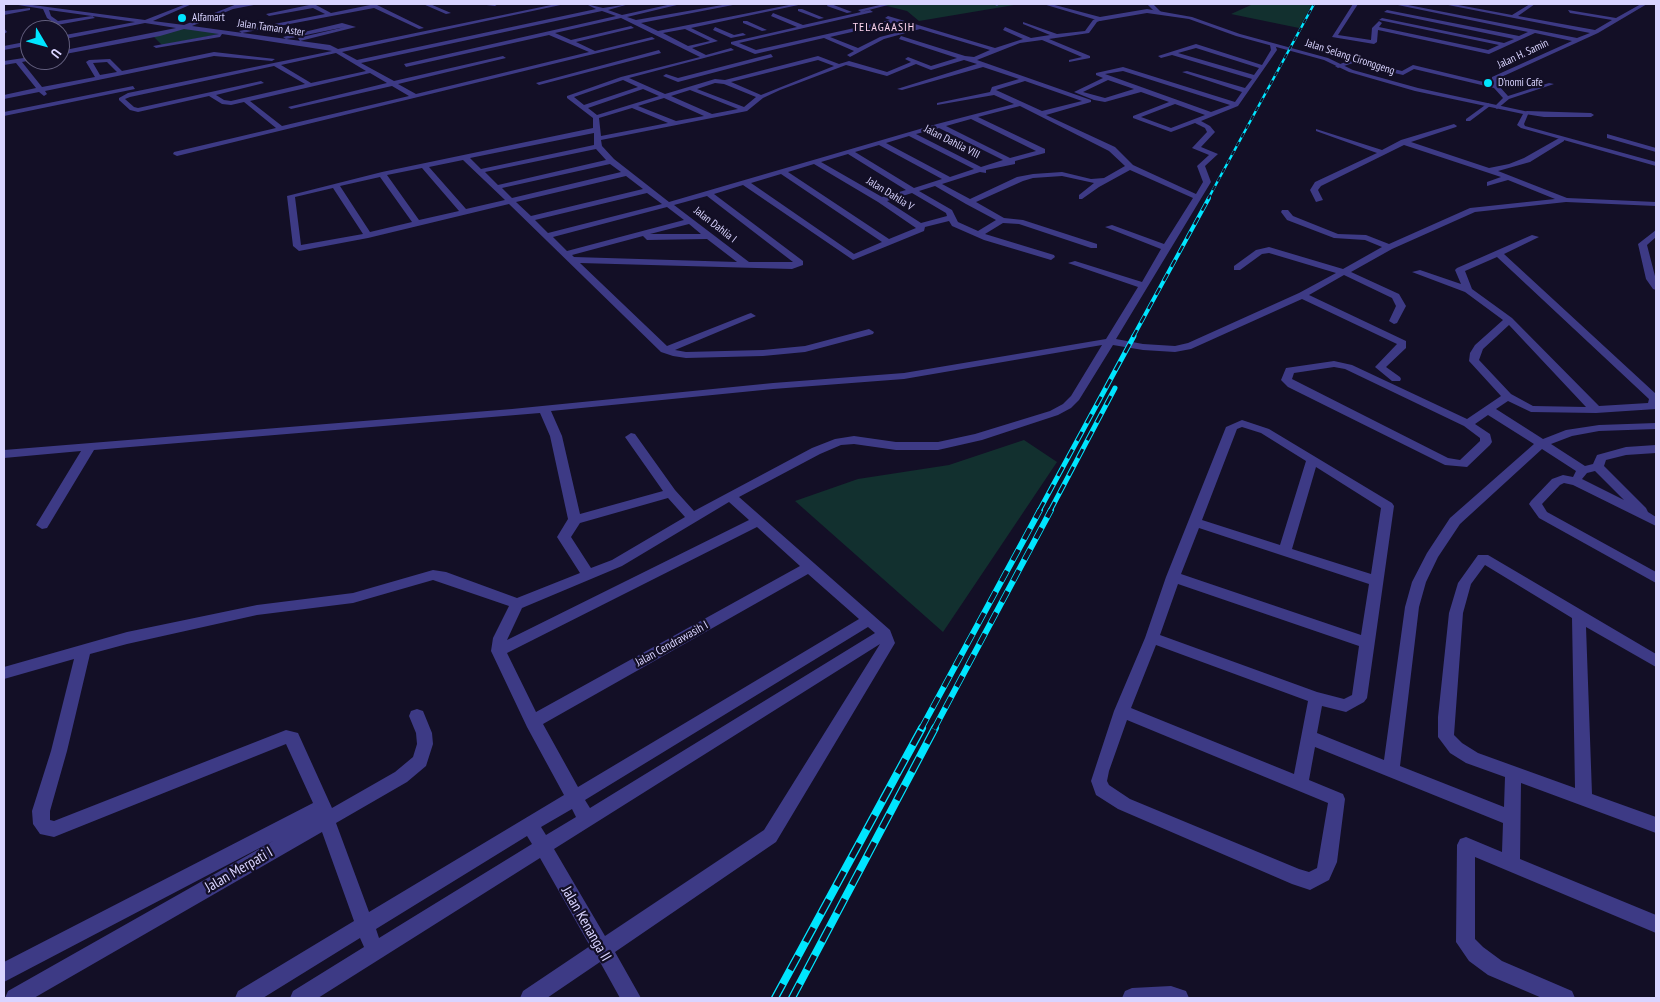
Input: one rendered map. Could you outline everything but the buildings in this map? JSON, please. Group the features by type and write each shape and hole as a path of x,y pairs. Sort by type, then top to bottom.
{"street":[{"name":"Jalan Taman Aster","path":"19,4 45,6 330,47"},
{"name":"Jalan Taman Aster","path":"70,35 142,20 182,4"},
{"name":"Jalan Taman Aster","path":"70,35 149,21 190,4"},
{"path":"70,51 147,37 188,26 241,4"},
{"path":"234,8 256,4"},
{"path":"426,4 448,13"},
{"path":"481,4 495,4"},
{"path":"261,83 138,110 132,109 121,98 330,47 539,4"},
{"path":"4,114 562,4"},
{"path":"588,4 623,17 655,36 688,48 705,57"},
{"path":"356,62 627,4"},
{"path":"406,65 678,4"},
{"path":"570,42 634,25 734,4 756,13"},
{"path":"768,4 780,8"},
{"name":"Jalan Selang Cironggeng","path":"1046,4 1100,19 1138,12 1158,12 1207,23 1273,45 1326,59 1338,66 1417,90 1527,113 1551,116 1591,115"},
{"path":"1150,4 1158,12"},
{"path":"1355,4 1334,36 1374,42 1376,28 1391,4"},
{"path":"1396,4 1577,40"},
{"path":"1446,4 1593,32 1646,4"},
{"path":"1476,9 1484,4"},
{"path":"1512,16 1533,4"},
{"path":"156,46 373,5 421,28"},
{"path":"829,5 849,12"},
{"path":"766,58 732,42 821,18 880,5"},
{"path":"4,13 45,6 49,17 57,23 104,15"},
{"path":"281,23 269,14 314,6 329,14"},
{"path":"177,154 594,52 684,27 780,8 800,7 821,18"},
{"path":"1563,15 1576,8"},
{"path":"709,9 730,18"},
{"path":"863,9 895,21 996,50"},
{"path":"1570,11 1618,20"},
{"path":"715,29 733,37 870,12"},
{"path":"1387,12 1520,38"},
{"path":"683,14 704,23"},
{"path":"772,15 857,50"},
{"path":"1593,32 1610,18"},
{"path":"901,38 964,58 974,59 1029,39 1087,32 1095,21 1100,19"},
{"path":"1382,20 1505,45"},
{"path":"1550,24 1557,20"},
{"path":"755,52 895,21"},
{"path":"744,22 764,30"},
{"path":"1025,23 1057,36"},
{"path":"279,39 342,25 352,27 292,41"},
{"path":"684,27 716,41 688,48"},
{"path":"846,45 872,42 922,28"},
{"path":"1376,28 1488,52 1535,31"},
{"path":"1005,29 1029,39"},
{"name":"Jalan H. Samin","path":"1507,98 1496,87 1494,78 1593,32"},
{"path":"550,33 618,63"},
{"path":"147,37 162,52"},
{"path":"1040,37 1088,57 1071,61"},
{"path":"847,57 872,42"},
{"path":"4,47 20,44"},
{"path":"666,76 678,80 800,48 792,44"},
{"path":"1174,102 1135,117 1169,130 1236,105 1256,78 1268,55 1274,50 1273,45"},
{"path":"1161,56 1197,46 1263,67"},
{"path":"330,47 414,96"},
{"path":"484,48 510,62"},
{"path":"596,117 569,96 622,78 731,50"},
{"path":"899,62 939,50"},
{"path":"539,83 659,52"},
{"path":"1172,53 1256,78"},
{"path":"4,97 220,54 274,61 310,85"},
{"path":"168,57 174,63"},
{"path":"1242,60 1257,57"},
{"path":"291,107 503,58"},
{"path":"596,117 690,88 714,82 725,82 818,58 840,66"},
{"path":"908,59 931,68 964,58"},
{"path":"974,59 973,61 982,66 1092,100"},
{"path":"99,78 89,62 108,60 121,73"},
{"path":"4,64 18,61 51,104"},
{"path":"1338,66 1353,61 1403,73 1413,67 1496,87"},
{"path":"481,171 597,142 745,110 761,97 849,63 887,74 916,62"},
{"path":"518,66 525,69"},
{"path":"900,89 982,66"},
{"path":"1212,115 1098,75 1123,68 1236,105"},
{"path":"210,94 224,103 245,100 372,71"},
{"path":"1185,72 1247,91"},
{"path":"622,78 712,117"},
{"path":"1092,100 1077,90 1106,78"},
{"path":"995,92 992,91 994,88 1026,79"},
{"path":"725,82 761,97"},
{"path":"1497,107 1507,98 1551,84"},
{"path":"583,107 643,87"},
{"path":"690,88 745,110"},
{"path":"948,109 939,104 995,92 1042,112 1092,100 1108,100 1139,90"},
{"path":"245,100 281,128"},
{"path":"546,236 670,204 939,125 1020,104"},
{"path":"1468,120 1488,105"},
{"path":"632,106 676,124"},
{"path":"1042,112 1046,119 1074,129 1112,149 1130,167 1197,197"},
{"path":"940,186 950,180 1012,162 1042,150 956,113"},
{"path":"1527,113 1521,126 1561,139 1656,164"},
{"path":"596,117 597,142"},
{"path":"587,820 533,722 498,651 500,638 517,604 617,563 730,496 816,451 839,442 854,440 904,446 938,446 978,437 1054,413 1067,406 1075,398 1208,180 1201,166 1214,154 1196,148 1211,132 1208,127 1196,121"},
{"path":"939,125 1012,162"},
{"path":"1319,200 1314,190 1318,184 1404,142 1454,126"},
{"path":"596,130 466,158 423,165 290,196 298,247 304,249 368,235 513,202 628,173"},
{"path":"1318,130 1382,152"},
{"name":"Jalan Dahlia VIII","path":"910,134 983,171"},
{"path":"1610,136 1656,150"},
{"path":"1489,170 1527,160 1561,139"},
{"name":"Jalan Dahlia I","path":"597,142 611,161 648,190 670,204 746,264"},
{"path":"880,142 950,180"},
{"path":"1404,142 1489,170 1566,200"},
{"path":"849,152 949,212 950,218 955,224 979,234 1051,257"},
{"path":"466,158 665,350 686,355 788,351 834,343 869,332"},
{"path":"498,187 611,161"},
{"name":"Jalan Dahlia V","path":"815,162 880,200 922,228 889,243"},
{"path":"423,165 464,212"},
{"path":"1082,197 1105,180 1130,167"},
{"path":"880,200 999,171 1012,175 1062,174 1090,182 1105,180"},
{"path":"781,172 889,243"},
{"path":"382,174 417,223"},
{"path":"969,202 1012,175"},
{"path":"1490,184 1509,178"},
{"path":"744,182 852,257 859,257 889,243"},
{"path":"336,186 368,235"},
{"path":"940,186 1002,220 1020,222 1094,246"},
{"path":"531,219 648,190"},
{"path":"568,257 792,266 800,263 708,193"},
{"path":"4,454 904,376 1110,341 1166,350 1191,346 1302,295 1390,247 1473,210 1566,200 1656,204"},
{"path":"1285,212 1290,218 1337,236 1366,238 1390,247"},
{"path":"920,226 950,218"},
{"path":"979,234 1002,220"},
{"path":"568,257 691,221"},
{"path":"1110,227 1166,248"},
{"path":"1656,234 1642,244 1651,279 1656,287"},
{"path":"629,238 710,236"},
{"path":"1438,280 1535,237"},
{"path":"1237,268 1259,252 1269,250 1344,272 1396,296 1401,306 1400,312 1394,320"},
{"path":"1498,253 1654,398 1654,406 1596,410 1531,409 1507,396 1474,361 1475,353 1479,347 1510,320"},
{"path":"1072,263 1143,285"},
{"path":"1460,270 1468,290"},
{"path":"1417,272 1468,290 1510,320 1596,410"},
{"path":"1302,295 1402,343 1402,346 1380,367 1396,379"},
{"path":"665,350 751,316"},
{"path":"1334,364 1348,367 1468,424 1486,437 1486,442 1463,464 1455,465 1433,456 1292,385 1286,380 1287,373 1290,370 1334,364"},
{"path":"1468,424 1507,396"},
{"path":"544,408 556,436 575,520"},
{"path":"1489,410 1541,444 1579,476 1653,521"},
{"path":"1122,711 1337,800 1328,862 1323,874 1310,881 1261,864 1124,804 1102,790 1099,781 1122,711 1152,638 1173,577 1232,427 1236,424 1242,424 1265,431 1388,506 1359,698 1346,706 1316,698 1152,638"},
{"path":"1390,770 1412,607 1419,582 1432,556 1455,522 1541,444 1570,433 1656,426"},
{"path":"631,437 671,493 693,518"},
{"path":"42,525 90,447"},
{"path":"1656,449 1626,451 1602,458 1598,467 1579,476 1556,482 1535,504 1537,510 1543,515 1656,578"},
{"path":"1285,551 1312,460"},
{"path":"1598,467 1653,521"},
{"path":"588,575 564,537 566,531 575,520 671,493"},
{"path":"530,998 770,836 888,643 885,634 811,566 730,496"},
{"path":"498,651 758,521"},
{"path":"1195,522 1376,581"},
{"path":"1656,661 1483,558 1465,583 1456,613 1446,717 1446,737 1456,748 1472,758 1584,797 1656,825"},
{"name":"Jalan Cendrawasih I","path":"533,722 811,566"},
{"path":"4,674 127,638 257,610 353,598 433,575 441,576 517,604"},
{"path":"1173,577 1367,643"},
{"path":"1579,616 1584,797"},
{"path":"244,998 531,826 868,620"},
{"path":"300,998 885,634"},
{"path":"83,651 59,751 41,812 42,824 46,828 54,829 286,736 295,742 325,813 364,926 375,952"},
{"path":"1300,784 1316,698"},
{"name":"Jalan Merpati I","path":"15,998 325,813 384,788 420,761 425,744 424,732 417,716"},
{"path":"1308,738 1512,818"},
{"path":"1511,864 1513,772"},
{"path":"4,972 325,813"},
{"name":"Jalan Kenanga II","path":"531,826 631,998"},
{"path":"1565,998 1495,968 1476,954 1466,942 1466,845 1656,924"},
{"path":"1132,998 1171,996 1179,998"}],"green space":[{"path":"879,4 1020,4 919,21 907,11"},
{"path":"1248,4 1312,4 1299,28 1231,14 1251,5"},
{"path":"187,27 230,32 162,45 153,36"},
{"path":"1024,440 1057,462 943,632 795,501 858,479 949,465"}],"railway":[{"path":"1208,199 1314,4"},
{"path":"1133,337 1209,198"},
{"path":"1039,511 1134,336"},
{"path":"1050,511 1115,388"},
{"path":"921,729 1040,510"},
{"path":"934,729 1051,510"},
{"path":"775,998 922,728"},
{"path":"792,998 935,728"}],"place":[{"name":"Alfamart","path":"182,18"},
{"name":"D'nomi Cafe","path":"1488,83"}],"district":[{"name":"TELAGAASIH","path":"884,28"}]}
